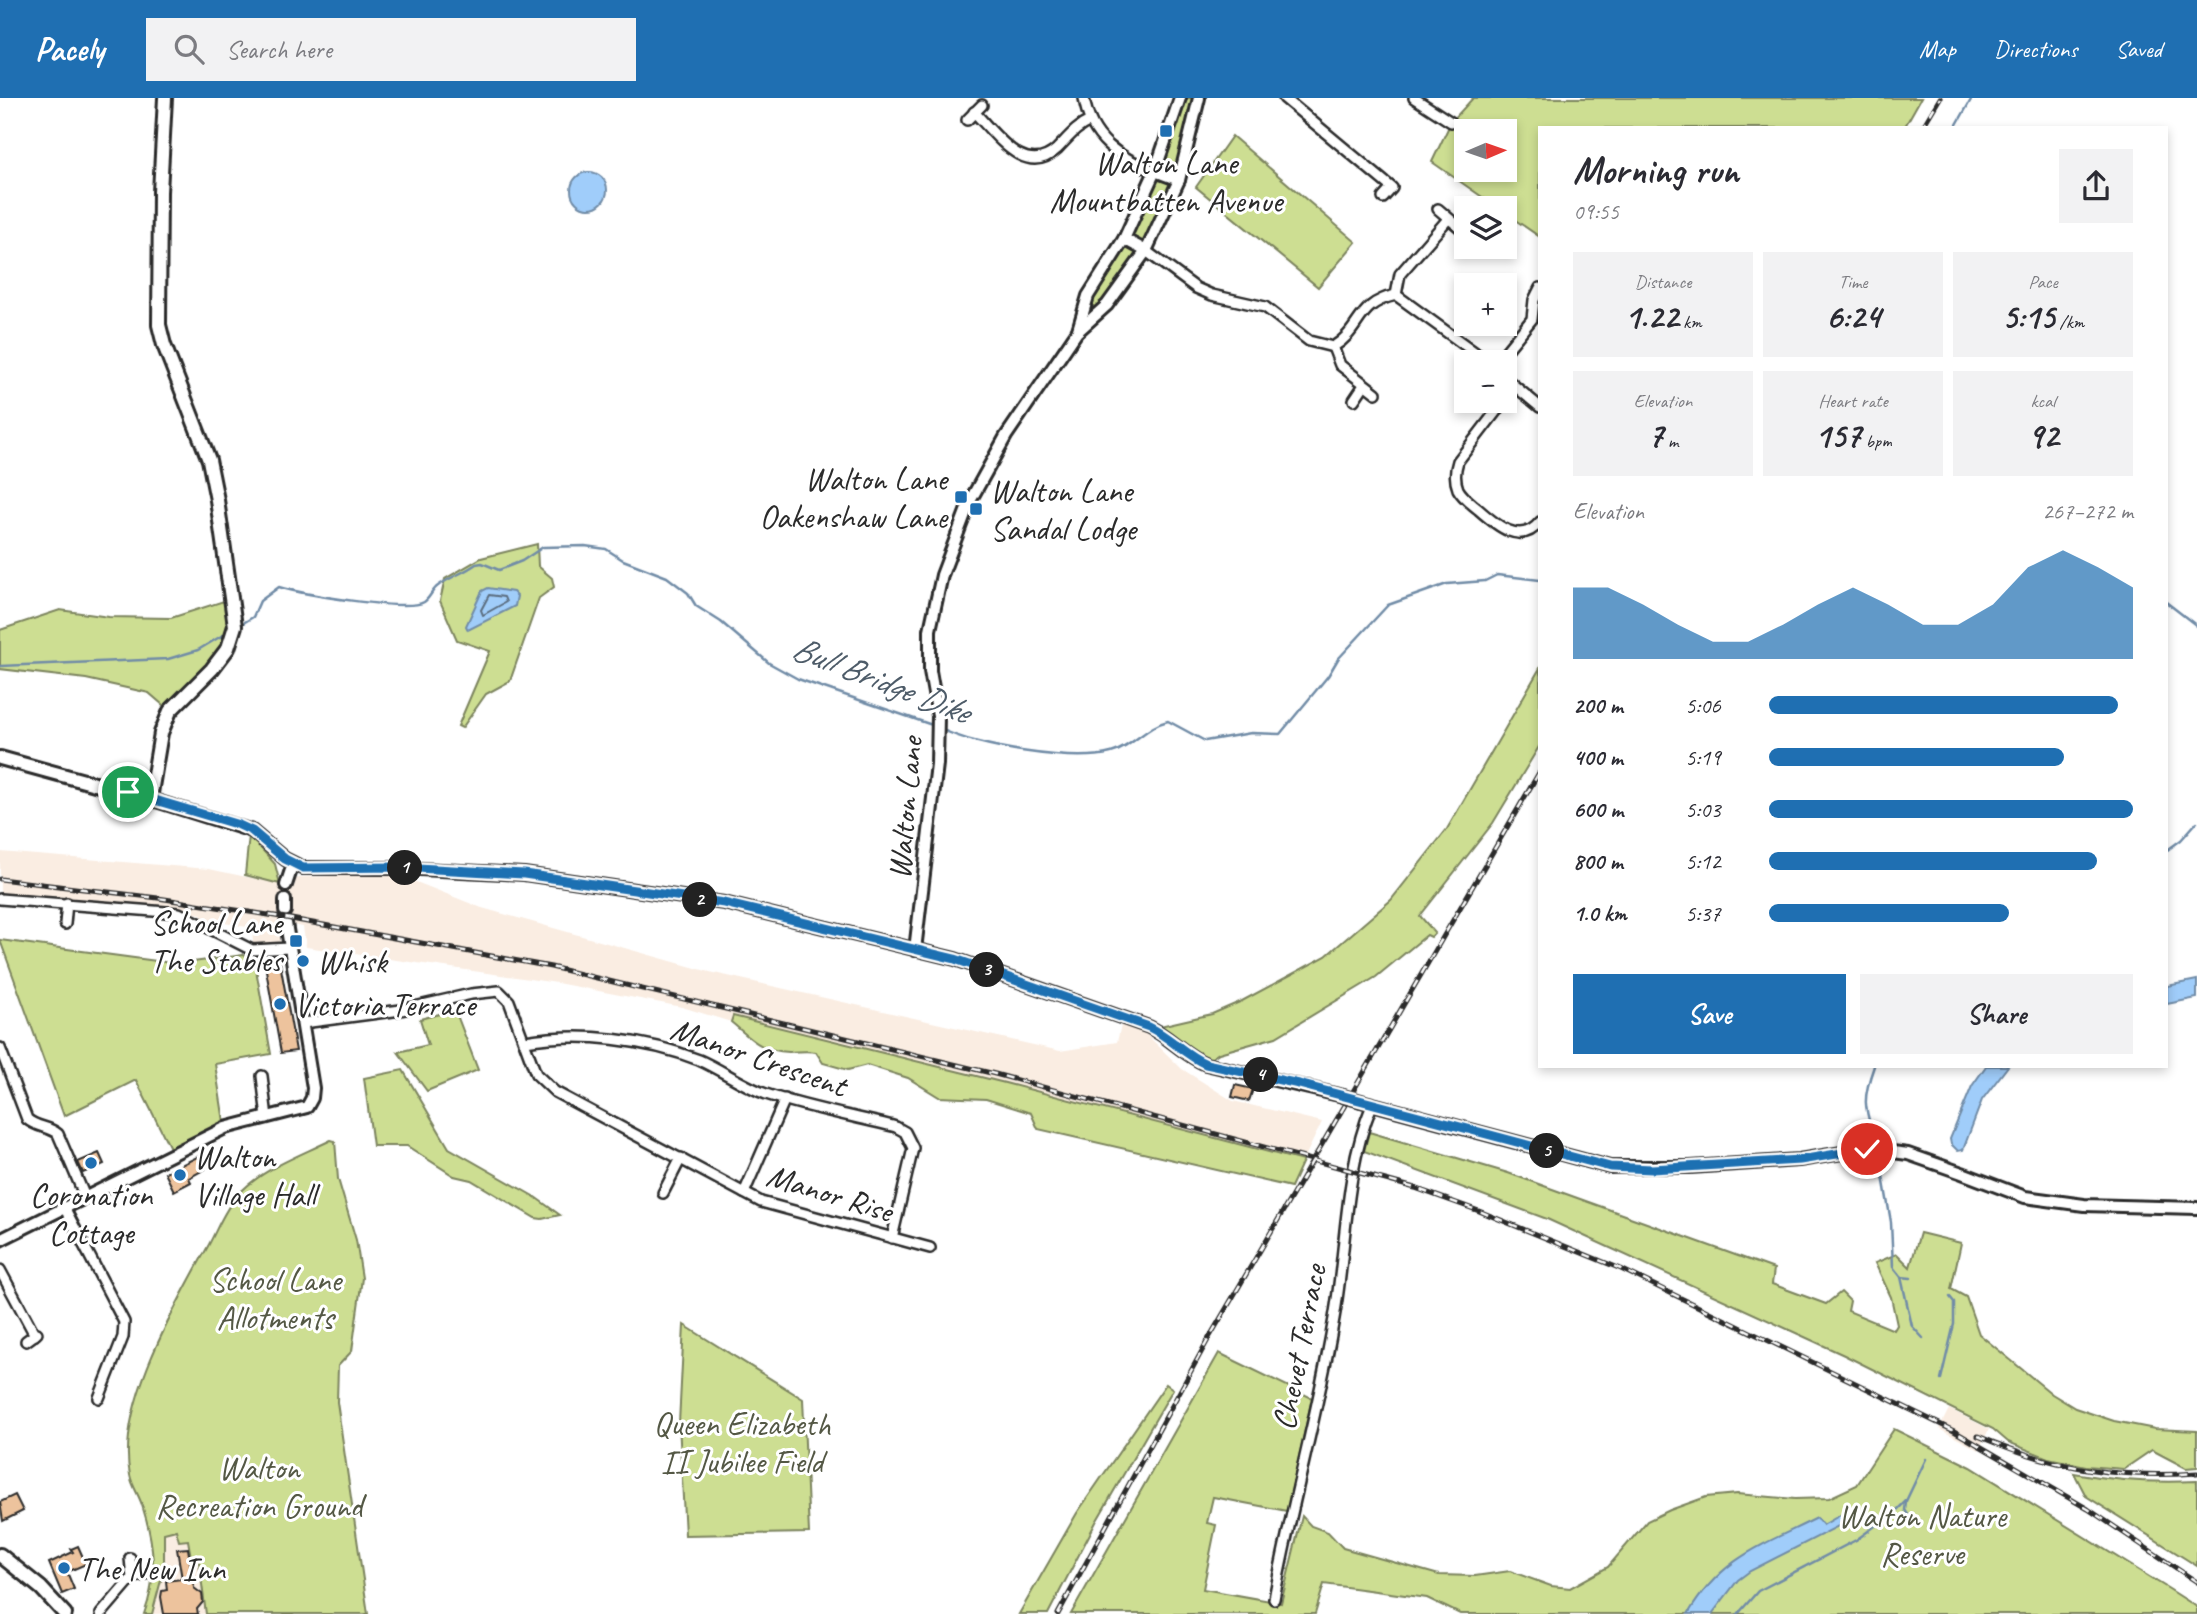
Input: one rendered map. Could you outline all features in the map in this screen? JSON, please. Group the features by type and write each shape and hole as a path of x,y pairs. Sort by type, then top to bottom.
{"main road":[{"path":"0,758 150,799 161,733 170,711 212,669 228,648 235,628 209,460 164,345 159,325 160,192 165,98"},
{"path":"2,1561 41,1588 65,1614"}],"street":[{"path":"1084,98 1090,121 1105,143 1115,152 1179,180"},
{"name":"Walton Lane","path":"1077,332 1088,296 1124,239 1155,171 1180,98"},
{"name":"Walton Lane","path":"915,950 926,870 938,734 930,671 930,630 942,575 971,501 1006,436 1077,332 1107,305 1146,251 1179,180 1199,98"},
{"path":"1284,98 1392,188 1384,198"},
{"path":"1413,98 1451,122"},
{"path":"982,104 971,116 1017,155 1031,160 1049,155 1077,129 1090,121"},
{"path":"1438,209 1454,224"},
{"path":"1396,295 1400,274 1448,219"},
{"path":"1124,239 1146,251 1196,288 1212,295 1265,307 1309,341 1333,347"},
{"path":"1507,350 1532,319 1534,300 1538,292"},
{"path":"1333,347 1373,303 1396,295"},
{"path":"1396,295 1472,350"},
{"path":"1333,347 1340,365 1376,393"},
{"path":"1354,400 1364,384"},
{"path":"1517,390 1538,406"},
{"path":"1495,413 1458,461 1455,470 1458,488 1463,496 1503,530 1520,533 1529,531 1538,524"},
{"path":"150,799 252,831 293,864 312,869 400,867 557,878 724,903 955,959 1139,1023 1166,1035 1192,1058 1206,1064 1343,1096 1620,1168 1690,1167 1800,1160 1871,1150 1919,1158 2025,1198 2084,1205 2197,1208"},
{"path":"286,885 293,864"},
{"path":"0,899 179,913 229,933 252,950 289,948"},
{"path":"65,924 67,903"},
{"path":"0,1240 225,1128 302,1110 312,1098 303,1023 286,923"},
{"name":"Manor Rise","path":"303,1023 401,1010 471,994 499,991 509,1001 536,1074 544,1083 776,1208 930,1248"},
{"name":"Manor Crescent","path":"525,1041 552,1037 616,1040 663,1049 698,1060 753,1088 785,1099 896,1127 905,1132 913,1147 892,1238"},
{"path":"0,1048 27,1119 34,1126 54,1130 58,1134 85,1196"},
{"path":"260,1082 267,1118"},
{"path":"744,1193 785,1099"},
{"name":"Chevet Terrace","path":"1274,1599 1290,1513 1333,1324 1358,1138 1366,1103"},
{"path":"663,1193 681,1158"},
{"path":"64,1207 124,1322 123,1337 101,1381 99,1398"},
{"path":"0,1270 36,1334 26,1340"},
{"path":"130,1558 132,1578"},
{"path":"101,1614 132,1578 152,1572"}],"shaded area":[{"path":"0,852 209,869 294,887 296,879 302,877 396,874 482,908 710,972 1060,1051 1117,1042 1121,1025 1144,1032 1182,1069 1233,1101 1322,1122 1303,1161 734,1016 731,1022 682,1007 557,983 306,947 303,927 277,922 281,944 253,944 252,928 202,919 202,914 89,901 0,896"},
{"path":"1949,1409 1989,1429 1979,1450 1939,1429"},
{"path":"177,1530 188,1540 199,1562 206,1614 152,1614 164,1569 164,1532"}],"green space":[{"path":"1180,98 1199,98 1179,180 1146,251 1077,332 1088,296 1124,239"},
{"path":"1473,98 1921,98 1905,126 1538,126 1538,236 1517,221 1517,196 1481,196 1461,182 1517,182 1517,119 1454,119 1454,177 1432,162 1451,122"},
{"path":"1232,136 1356,242 1318,287 1196,187"},
{"path":"537,544 538,566 552,578 554,587 539,598 510,681 486,694 462,728 458,726 490,651 457,640 440,601 445,579 481,558"},
{"path":"233,598 233,638 170,711 149,693 86,679 0,669 0,630 60,610 109,617 171,618"},
{"path":"1538,671 1538,748 1493,823 1420,916 1435,933 1431,937 1427,935 1376,977 1276,1037 1219,1053 1210,1059 1194,1051 1160,1026 1212,1014 1326,956 1391,900 1447,829"},
{"path":"249,835 275,864 280,884 245,875"},
{"path":"0,940 179,964 243,955 254,958 271,1054 215,1064 225,1128 172,1152 136,1080 64,1116"},
{"path":"455,1010 478,1070 427,1091 398,1052 428,1045 420,1019"},
{"path":"733,1016 1005,1083 1303,1161 1291,1187 1038,1129 1031,1113 986,1099 939,1097 908,1078 867,1065 848,1070 823,1063 816,1052 770,1049 751,1039 731,1022"},
{"path":"403,1070 449,1148 535,1197 560,1215 535,1218 471,1180 454,1176 407,1146 373,1146 364,1078"},
{"path":"1369,1132 1508,1173 1774,1269 1772,1284 1826,1304 1841,1292 1850,1301 1848,1311 1894,1330 1897,1325 1891,1297 1875,1263 1897,1254 1910,1267 1920,1233 1961,1243 1951,1289 1966,1297 1979,1334 2052,1394 2075,1408 2114,1421 2155,1429 2197,1431 2197,1467 2186,1468 2152,1450 2124,1469 2086,1466 2048,1458 2008,1442 1993,1429 1844,1355 1547,1219 1364,1151"},
{"path":"331,1140 335,1141 338,1179 356,1240 362,1278 352,1351 338,1366 337,1402 368,1614 206,1614 199,1562 192,1563 188,1540 179,1541 176,1530 164,1533 164,1569 152,1614 144,1614 153,1573 152,1546 142,1505 130,1475 128,1448 132,1419 151,1358 224,1215 236,1197 268,1171"},
{"name":"Queen Elizabeth II Jubilee Field","path":"684,1325 803,1399 809,1533 685,1535 679,1423"},
{"name":"Walton Nature Reserve","path":"1219,1353 1312,1398 1287,1511 1213,1497 1207,1523 1216,1525 1203,1589 1281,1603 1302,1516 1311,1526 1328,1532 1343,1548 1439,1575 1475,1576 1510,1571 1551,1586 1570,1588 1608,1567 1647,1521 1706,1497 1737,1494 1795,1499 1829,1498 1857,1485 1894,1429 1971,1467 2197,1607 2197,1614 1460,1614 1427,1598 1324,1584 1315,1614 1071,1614"},
{"path":"1166,1384 1173,1389 1096,1522 1048,1614 1019,1614 1077,1513"},
{"path":"2074,1473 2135,1481 2197,1481 2197,1566 2086,1496"}],"water":[{"path":"589,172 602,177 607,190 602,203 589,208 576,203 571,190 576,177"},
{"path":"488,588 513,592 517,596 515,606 468,630 466,626 482,591"},
{"path":"2197,980 2197,998 2168,1004 2168,986"},
{"path":"1985,1068 2006,1068 1982,1100 1963,1150 1958,1151 1950,1139 1972,1086"},
{"path":"1858,1505 1862,1514 1750,1571 1738,1580 1712,1614 1688,1614 1715,1579 1744,1555 1817,1518 1823,1525"}],"building":[{"name":"Victoria Terrace","path":"279,957 296,1051 281,1053 264,959"},
{"path":"1235,1085 1253,1089 1249,1101 1232,1097"},
{"name":"Coronation Cottage","path":"99,1153 104,1164 83,1173 78,1162"},
{"name":"Walton Village Hall","path":"199,1156 205,1169 189,1178 191,1182 174,1191 165,1173"},
{"path":"15,1495 23,1511 3,1521 0,1502"},
{"name":"The New Inn","path":"78,1546 86,1564 67,1572 74,1589 62,1594 49,1563 73,1552 71,1549"},
{"path":"188,1548 194,1588 202,1594 203,1602 197,1609 198,1614 164,1614 161,1597 162,1591 167,1590 166,1581 182,1579 177,1549"}],"waterway":[{"path":"1956,126 1972,98"},
{"name":"Bull Bridge Dike","path":"240,625 253,617 260,601 279,587 354,601 414,605 424,602 438,586 476,564 482,563 499,570 522,561 543,547 585,546 606,549 623,560 667,577 688,593 696,606 721,622 769,663 798,679 935,726"},
{"name":"Bull Bridge Dike","path":"941,729 1000,747 1073,756 1111,753 1153,727 1168,721 1205,741 1251,733 1280,734 1328,676 1338,659 1388,605 1447,584 1485,581 1497,575 1538,580"},
{"path":"2168,604 2197,626"},
{"name":"Bull Bridge Dike","path":"0,666 168,659 198,650 228,632"},
{"path":"2168,850 2197,822"},
{"path":"1873,1068 1867,1090 1866,1107 1877,1147"},
{"path":"1879,1153 1891,1222 1893,1267 1901,1277 1912,1326 1923,1338"},
{"path":"1901,1277 1911,1278"},
{"path":"1941,1379 1954,1324 1954,1302 1950,1297"},
{"path":"1738,1614 1758,1591 1856,1540 1897,1510 1906,1501 1926,1459"},
{"path":"1906,1502 1905,1510 1914,1524"}],"railway":[{"path":"1923,126 1940,98"},
{"path":"1058,1614 1209,1338 1538,774"},
{"path":"0,879 158,898 275,916 551,967 995,1074 1415,1188 1621,1269 1954,1431 2088,1509 2197,1582"},
{"path":"1978,1436 2033,1456 2085,1469 2138,1474 2197,1473"}],"place":[{"name":"Walton Lane Mountbatten Avenue","path":"1166,131"},
{"name":"Walton Lane Oakenshaw Lane","path":"961,497"},
{"name":"Walton Lane Sandal Lodge","path":"976,509"},
{"name":"School Lane The Stables","path":"296,941"},
{"name":"Whisk","path":"303,961"},
{"name":"Victoria Terrace","path":"280,1004"},
{"name":"Coronation Cottage","path":"91,1163"},
{"name":"Walton Village Hall","path":"180,1175"},
{"name":"The New Inn","path":"64,1568"}],"route":[{"path":"128,792 239,825 252,831 285,859 303,868 400,867 557,878 724,903 955,959 1149,1027 1166,1035 1192,1058 1206,1064 1299,1084 1610,1167 1652,1169 1800,1160 1867,1149"}],"park label":[{"name":"School Lane Allotments","path":"275,1298"},
{"name":"Walton Recreation Ground","path":"259,1486"}]}
